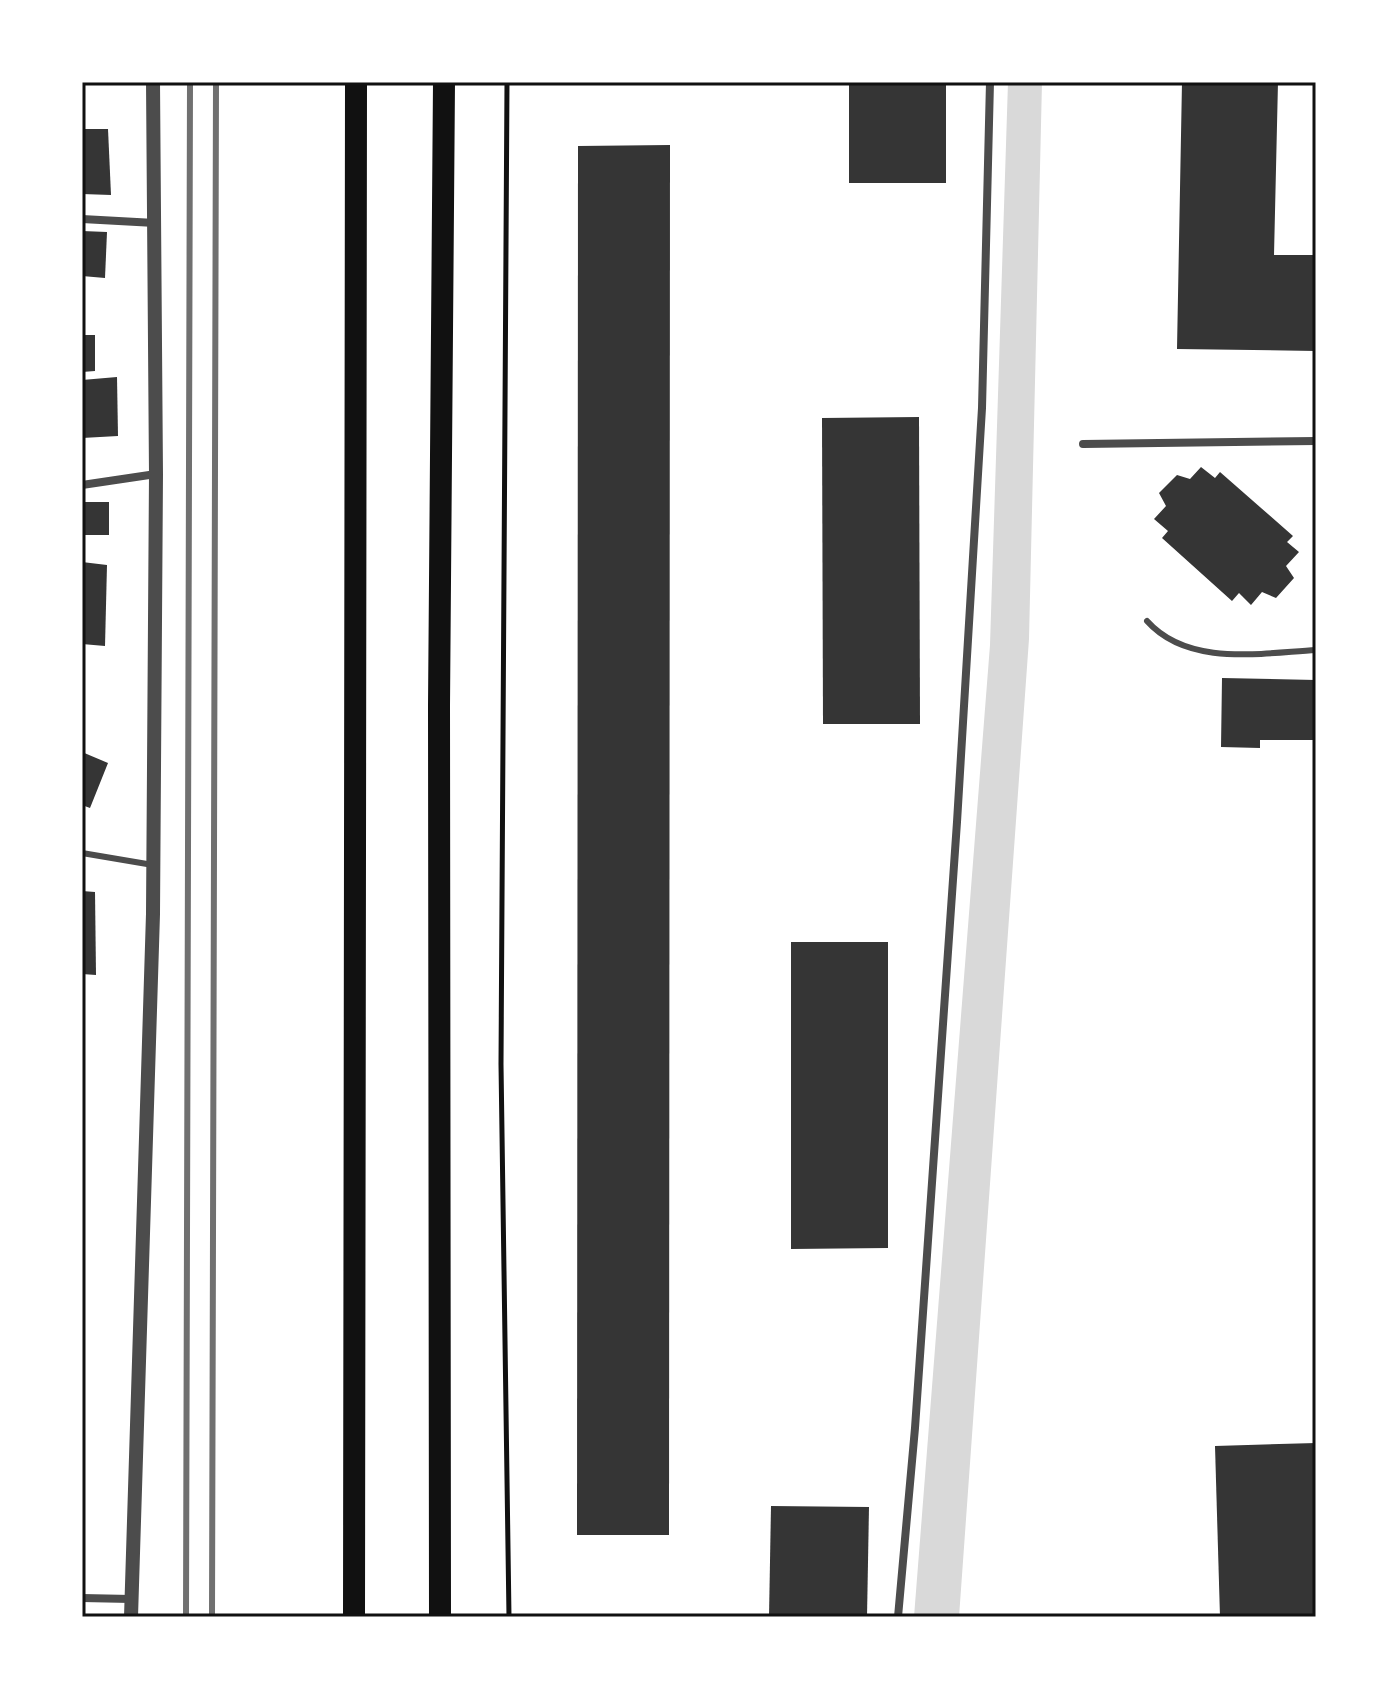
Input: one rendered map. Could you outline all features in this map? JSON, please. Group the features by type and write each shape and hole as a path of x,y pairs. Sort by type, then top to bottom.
{"highway":[{"path":"354,1617 356,82"},
{"path":"440,1617 439,706 444,82"}],"street":[{"path":"131,1617 153,865 156,474 153,82"},
{"path":"898,1617 917,1396 982,408 990,82"},
{"path":"82,219 155,223"},
{"path":"1083,444 1316,441"},
{"path":"82,485 156,474"},
{"path":"82,1598 131,1599"}],"lane":[{"path":"1147,621 1159,635 1190,649 1239,655 1316,650"},
{"path":"82,853 153,865"}],"path":[{"path":"507,82 501,1064 509,1617"}],"shaded area":[{"path":"1008,82 1042,82 1029,639 959,1617 914,1617 990,645"}],"building":[{"path":"849,82 946,82 946,183 849,183"},
{"path":"1182,82 1278,82 1274,255 1316,255 1316,351 1177,349"},
{"path":"82,129 108,129 111,195 82,194"},
{"path":"670,145 669,1535 577,1535 578,146"},
{"path":"82,231 107,232 105,278 82,276"},
{"path":"82,335 95,335 95,371 82,372"},
{"path":"117,377 118,436 82,438 82,380"},
{"path":"919,417 920,724 823,724 822,418"},
{"path":"1201,467 1215,478 1220,472 1293,536 1287,542 1299,552 1286,566 1294,578 1276,598 1262,592 1251,605 1239,593 1232,601 1162,538 1168,531 1154,519 1166,506 1159,493 1177,475 1190,479"},
{"path":"82,502 109,502 109,535 82,535"},
{"path":"82,562 107,565 105,646 82,644"},
{"path":"1222,678 1316,680 1315,740 1260,740 1260,748 1221,747"},
{"path":"82,752 108,763 90,808 82,805"},
{"path":"82,891 95,892 96,975 82,974"},
{"path":"791,942 888,942 888,1248 791,1249"},
{"path":"1316,1443 1316,1617 1220,1617 1215,1446"},
{"path":"771,1506 869,1507 867,1617 769,1617"}],"railway":[{"path":"186,1617 190,82"},
{"path":"212,1617 216,82"}]}
